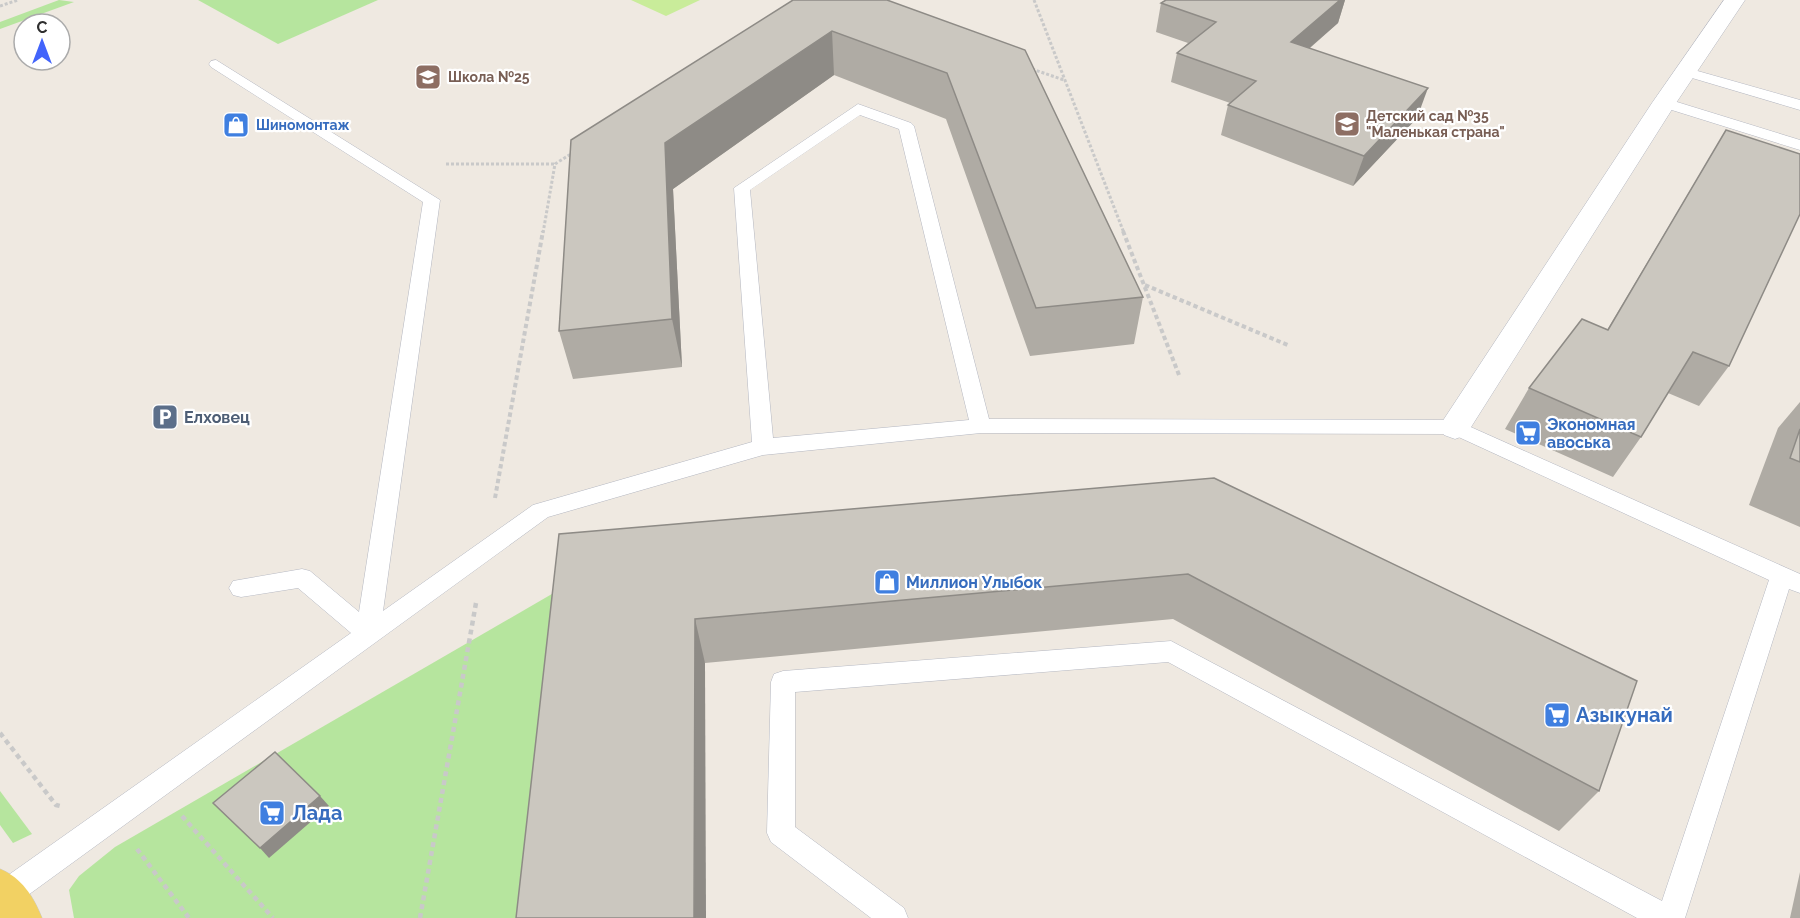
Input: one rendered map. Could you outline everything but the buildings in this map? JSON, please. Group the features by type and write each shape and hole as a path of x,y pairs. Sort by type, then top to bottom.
{"street":[{"path":"1455,427 1664,104 1735,0"}],"lane":[{"path":"216,64 432,200 368,633"},
{"path":"1687,72 1800,105"},
{"path":"1664,104 1800,145"},
{"path":"763,447 742,188 858,109 906,126 981,426"},
{"path":"8,901 112,817 541,511 763,447 981,426 1455,427 1791,580 1671,918"},
{"path":"241,588 302,578 368,633"},
{"path":"894,918 781,833 783,682 1171,651 1666,918"}],"path":[{"path":"0,6 18,0"},
{"path":"1034,0 1179,375"},
{"path":"1022,65 1065,80"},
{"path":"446,164 555,164 574,151"},
{"path":"420,918 555,164"},
{"path":"1144,284 1290,346"},
{"path":"0,733 56,805 112,817 189,918"},
{"path":"155,786 273,918"}],"green space":[{"path":"59,0 74,2 47,12 27,12"},
{"path":"198,0 378,0 278,44"},
{"path":"631,0 700,0 666,16"},
{"path":"12,18 12,25 0,29 0,22"},
{"path":"576,580 543,918 74,918 69,890 79,876 115,847"},
{"path":"0,791 32,834 13,843 0,825"}],"place":[{"name":"Школа №25","path":"428,77"},
{"name":"Детский сад №35 \"Маленькая страна\"","path":"1347,124"},
{"name":"Шиномонтаж","path":"236,125"},
{"name":"Елховец","path":"165,417"},
{"name":"Экономная авоська","path":"1528,433"},
{"name":"Миллион Улыбок","path":"887,582"},
{"name":"Азыкунай","path":"1557,715"},
{"name":"Лада","path":"272,813"}]}
